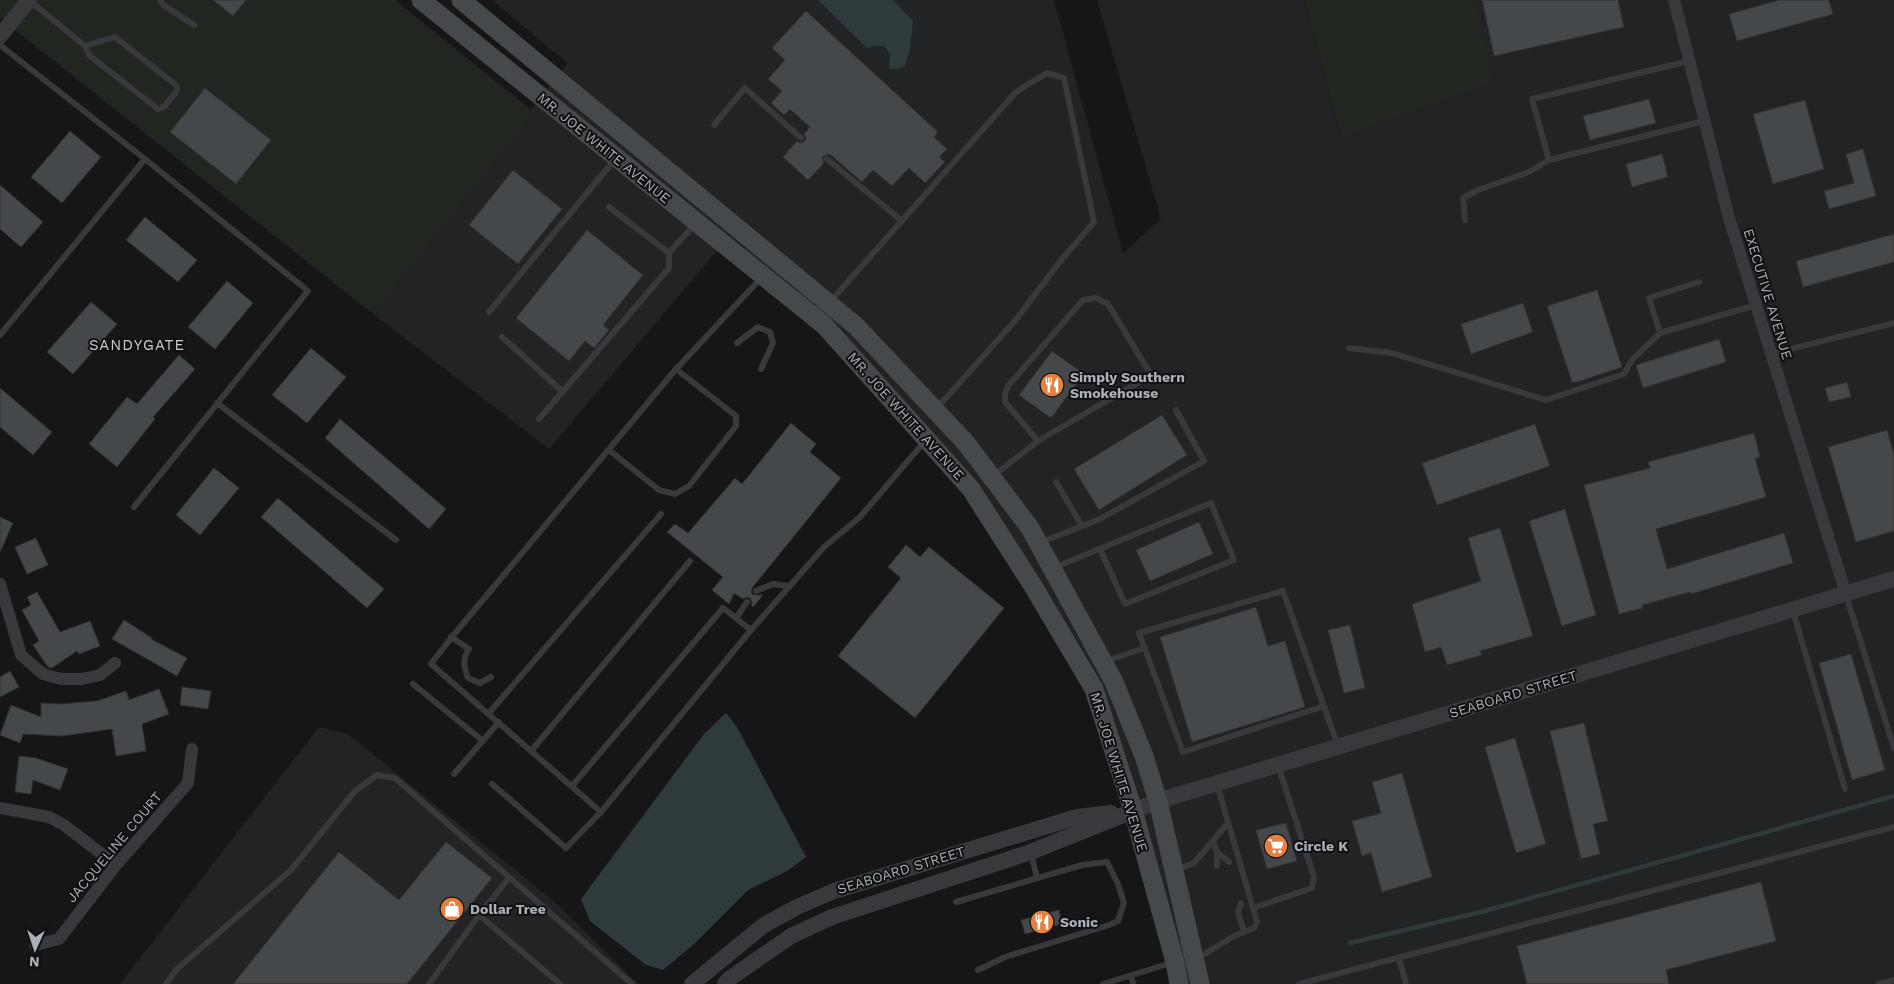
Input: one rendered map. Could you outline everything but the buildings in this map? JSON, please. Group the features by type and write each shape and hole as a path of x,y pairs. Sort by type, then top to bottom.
{"main road":[{"name":"MR. JOE WHITE AVENUE","path":"421,0 824,325 971,489 1033,586 1094,689 1133,810 1175,962 1179,984"},
{"name":"MR. JOE WHITE AVENUE","path":"461,0 856,326 966,443 992,477 1030,528 1114,682 1144,756 1158,801 1200,984"}],"street":[{"path":"0,36 29,0"},
{"name":"EXECUTIVE AVENUE","path":"1674,0 1729,218 1846,594"},
{"name":"SEABOARD STREET","path":"725,984 729,979 791,936 832,917 1028,853 1158,801 1894,579"},
{"path":"0,584 21,655 43,674 61,678 82,679 100,675 115,664"},
{"name":"JACQUELINE COURT","path":"35,945 59,939 116,865 188,783 192,749"},
{"path":"0,808 49,817 64,825 116,865"},
{"name":"SEABOARD STREET","path":"692,984 764,925 796,907 834,891 1077,817 1133,810"}],"lane":[{"path":"29,0 85,46 89,55 158,109 164,107 177,91 176,86 115,38 85,46"},
{"path":"160,0 162,4 194,26"},
{"path":"0,45 308,291 134,507"},
{"path":"1549,160 1532,99 1689,61"},
{"path":"829,303 1016,92 1047,73 1064,78 1094,222 1062,259 1014,322 936,410"},
{"path":"714,125 745,88 801,138"},
{"path":"1465,220 1462,198 1478,190 1529,172 1549,160 1704,121"},
{"path":"489,312 616,158"},
{"path":"0,335 145,159"},
{"path":"827,159 902,221"},
{"path":"609,207 669,253"},
{"path":"539,420 669,268 669,253 696,223"},
{"path":"601,812 431,664 676,369 763,276"},
{"path":"1660,333 1649,298 1699,282"},
{"path":"992,477 1038,442 1151,375 1108,304 1096,298 1083,300 1008,386 1005,402 1038,442"},
{"path":"1349,348 1392,353 1546,400 1624,374 1632,360 1660,333 1756,305"},
{"path":"1771,354 1894,323"},
{"path":"737,343 758,327 770,332 773,343 761,369"},
{"path":"502,338 563,392"},
{"path":"609,450 658,490 675,494 689,486 736,426 736,416 676,369"},
{"path":"218,403 396,540"},
{"path":"1038,543 1100,519 1204,461 1176,410"},
{"path":"492,784 566,848 601,812 789,586 824,547 860,517 926,439"},
{"path":"1056,482 1082,526"},
{"path":"1052,569 1100,549 1211,503 1234,560 1125,604 1100,549"},
{"path":"489,714 661,514"},
{"path":"532,750 690,561"},
{"path":"756,591 772,584 789,586"},
{"path":"1324,706 1182,752 1139,633 1283,591 1339,747"},
{"path":"1846,594 1894,748"},
{"path":"736,618 747,602"},
{"path":"572,786 723,608 751,630"},
{"path":"1793,610 1845,789"},
{"path":"452,637 469,649 465,655 464,666 468,678 480,683 491,677"},
{"path":"1104,662 1145,648"},
{"path":"413,684 484,741"},
{"path":"454,774 499,722"},
{"path":"1252,908 1312,888 1314,877 1278,765"},
{"path":"166,984 177,969 291,870 355,791 377,775 394,778 632,984"},
{"path":"1194,960 1254,928 1257,922 1216,783"},
{"path":"1174,871 1194,863 1228,823"},
{"path":"1299,984 1894,827"},
{"path":"1213,841 1217,852 1218,866"},
{"path":"1217,852 1229,862"},
{"path":"1028,853 1032,857 1036,878"},
{"path":"956,902 1082,864 1107,862 1118,884 1124,904 1118,920 1109,926 1005,957 978,970"},
{"path":"429,984 479,915 509,878"},
{"path":"1238,912 1241,902"},
{"path":"1231,906 1238,912 1244,932"},
{"path":"479,915 560,984"},
{"path":"1399,958 1406,984"},
{"path":"1103,984 1175,962"},
{"path":"1131,976 1133,984"},
{"path":"1879,984 1894,980"}],"shaded area":[{"path":"0,0 395,0 534,112 373,314 0,18"},
{"path":"492,0 1054,0 1123,253 1161,219 1097,0 1304,0 1341,137 1474,0 1894,0 1894,984 1179,984 1094,689 971,489 824,325 722,245 549,449 373,314 567,63"},
{"path":"818,0 893,0 913,21 910,49 905,66 889,69 890,54 884,46 867,48"},
{"path":"1304,0 1474,0 1494,82 1341,137"},
{"path":"726,713 737,727 806,857 789,870 748,890 693,945 663,970 646,965 590,921 581,899 704,734"},
{"path":"319,727 348,734 556,903 638,984 120,984"}],"waterway":[{"path":"1350,943 1485,911 1894,796"}],"place":[{"name":"Simply Southern Smokehouse","path":"1052,385"},
{"name":"Circle K","path":"1276,846"},
{"name":"Dollar Tree","path":"452,909"},
{"name":"Sonic","path":"1042,922"}],"district":[{"name":"SANDYGATE","path":"137,345"}]}
